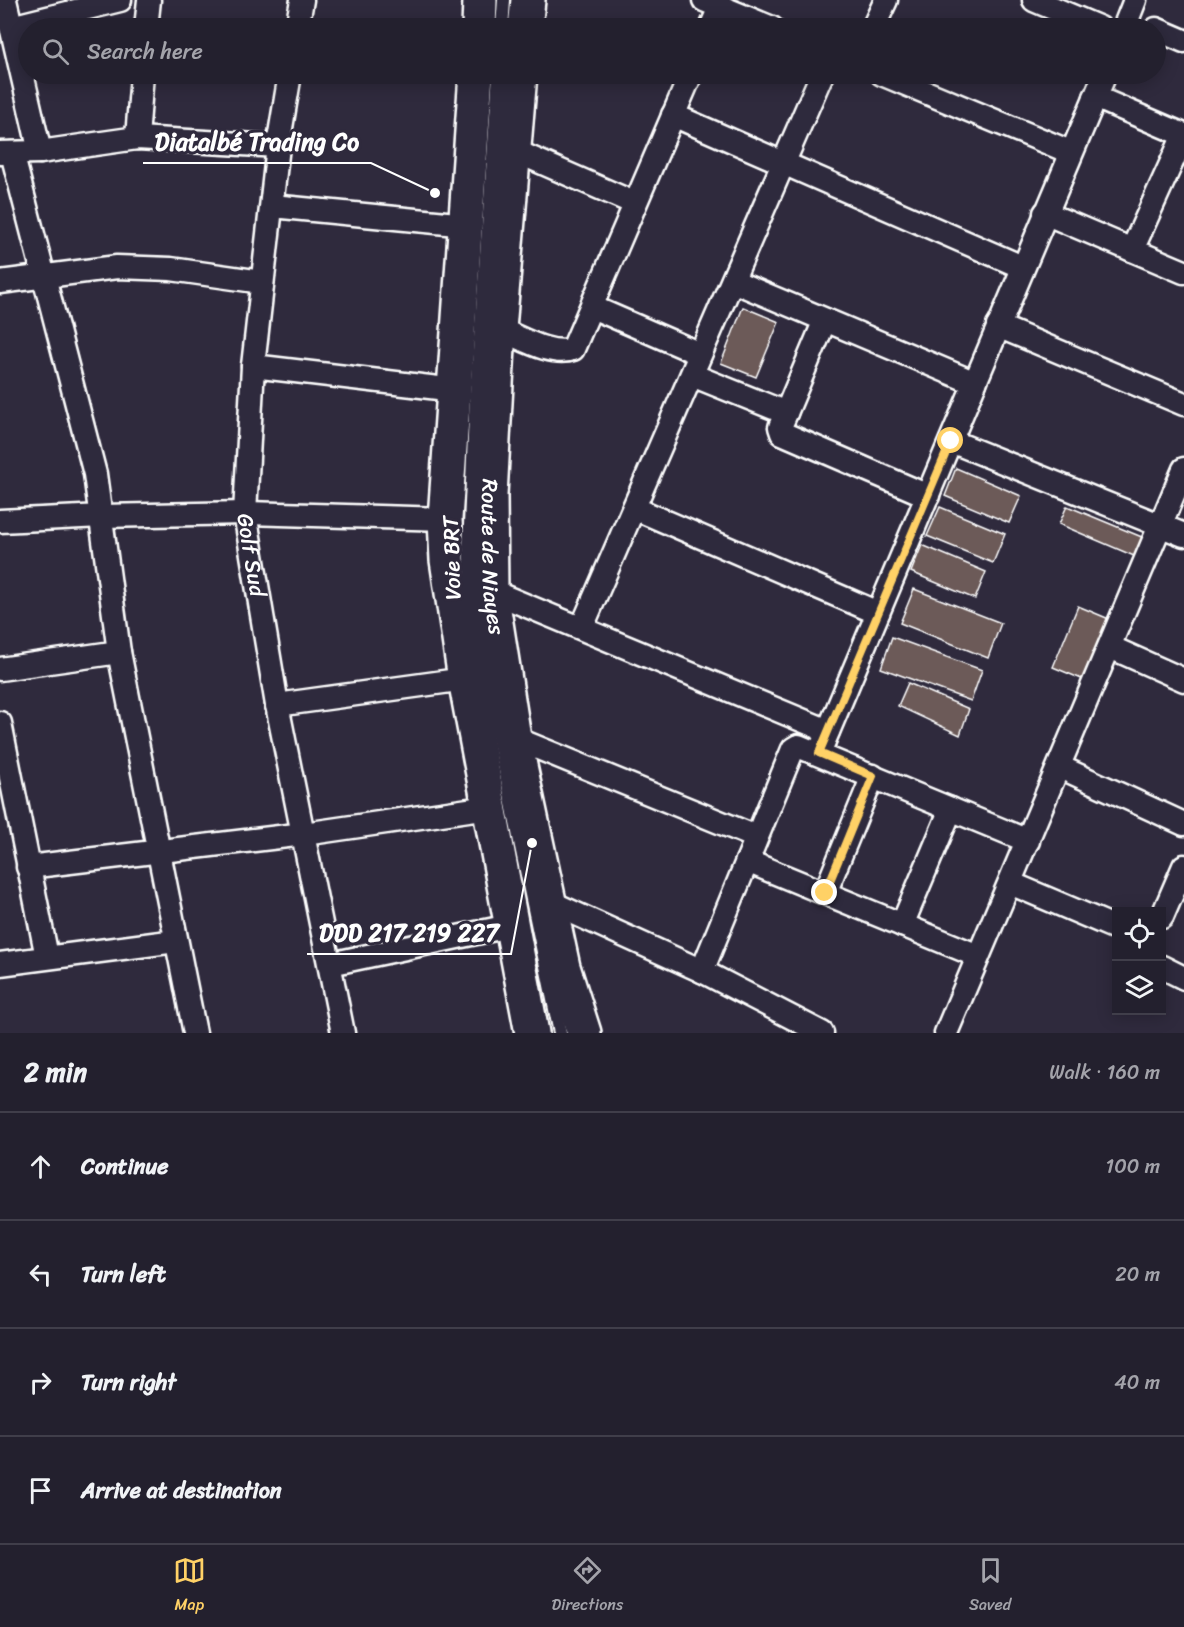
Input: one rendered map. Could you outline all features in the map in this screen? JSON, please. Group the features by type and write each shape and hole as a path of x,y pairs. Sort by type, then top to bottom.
{"main road":[{"path":"479,18 480,0"},
{"path":"526,18 528,0"},
{"name":"Route de Niayes","path":"475,84 445,519 447,560 465,679 514,926 532,1033"},
{"name":"Route de Niayes","path":"519,84 498,329 490,495 491,591 514,738 563,967 584,1033"}],"street":[{"path":"5,0 18,57"},
{"path":"47,18 120,0"},
{"path":"147,18 149,0"},
{"path":"299,18 302,0"},
{"path":"878,18 886,0"},
{"path":"1034,0 1076,18"},
{"path":"711,18 712,3 748,18"},
{"path":"11,27 18,25"},
{"path":"1166,34 1184,41"},
{"path":"24,84 40,152"},
{"path":"137,138 141,84"},
{"name":"Golf Sud","path":"288,84 278,146 253,366 245,513 277,705 344,1033"},
{"path":"498,329 564,352 573,349 687,84"},
{"path":"582,627 818,84"},
{"path":"906,84 1070,152"},
{"path":"819,753 1070,152 1101,84"},
{"path":"1095,97 1184,135 1132,250"},
{"path":"673,115 1022,267"},
{"path":"195,1033 119,652 95,474 44,278 6,153 40,152 137,138 278,146"},
{"path":"513,150 634,203"},
{"path":"272,206 467,225"},
{"path":"1045,213 1184,272"},
{"path":"0,282 117,267 171,269 262,282"},
{"path":"733,281 975,383"},
{"path":"592,307 700,354"},
{"path":"825,320 780,427 782,433 928,496"},
{"path":"999,326 1184,404"},
{"path":"253,366 455,390"},
{"path":"692,375 786,413"},
{"path":"951,441 1184,535"},
{"path":"946,1033 1184,469"},
{"path":"634,508 878,614"},
{"path":"0,521 245,513 445,519"},
{"path":"491,591 828,730"},
{"path":"1110,647 1184,680"},
{"path":"0,669 119,652"},
{"path":"277,705 465,679"},
{"path":"0,723 6,788 28,867 47,957"},
{"path":"514,738 756,837"},
{"path":"702,971 793,749 798,746 1028,841"},
{"path":"1060,767 1184,824"},
{"path":"825,893 873,776"},
{"path":"28,867 304,834 489,807"},
{"path":"902,925 951,809"},
{"path":"747,861 978,956"},
{"path":"1166,907 1184,866"},
{"path":"1010,883 1112,926"},
{"path":"550,903 702,971 822,1033"},
{"path":"330,964 514,926"},
{"path":"0,964 176,941"},
{"path":"1166,969 1184,978"}],"lane":[{"path":"503,18 504,0"},
{"name":"Voie BRT","path":"498,84 469,547 477,636 560,1033"}],"building":[{"path":"743,307 779,322 756,377 721,363"},
{"path":"956,468 1021,496 1009,523 945,496"},
{"path":"1067,506 1149,540 1141,559 1059,524"},
{"path":"940,507 1005,534 993,563 927,536"},
{"path":"922,545 986,572 975,599 911,572"},
{"path":"914,589 1001,623 988,658 900,623"},
{"path":"1078,606 1109,619 1084,680 1053,667"},
{"path":"892,637 982,670 971,701 881,668"},
{"path":"908,683 969,709 960,735 898,706"}],"place":[{"name":"Diatalbé Trading Co","path":"435,193"},
{"name":"DDD 217 219 227","path":"532,843"}],"route":[{"path":"825,893 873,776 819,753 951,441"}]}
